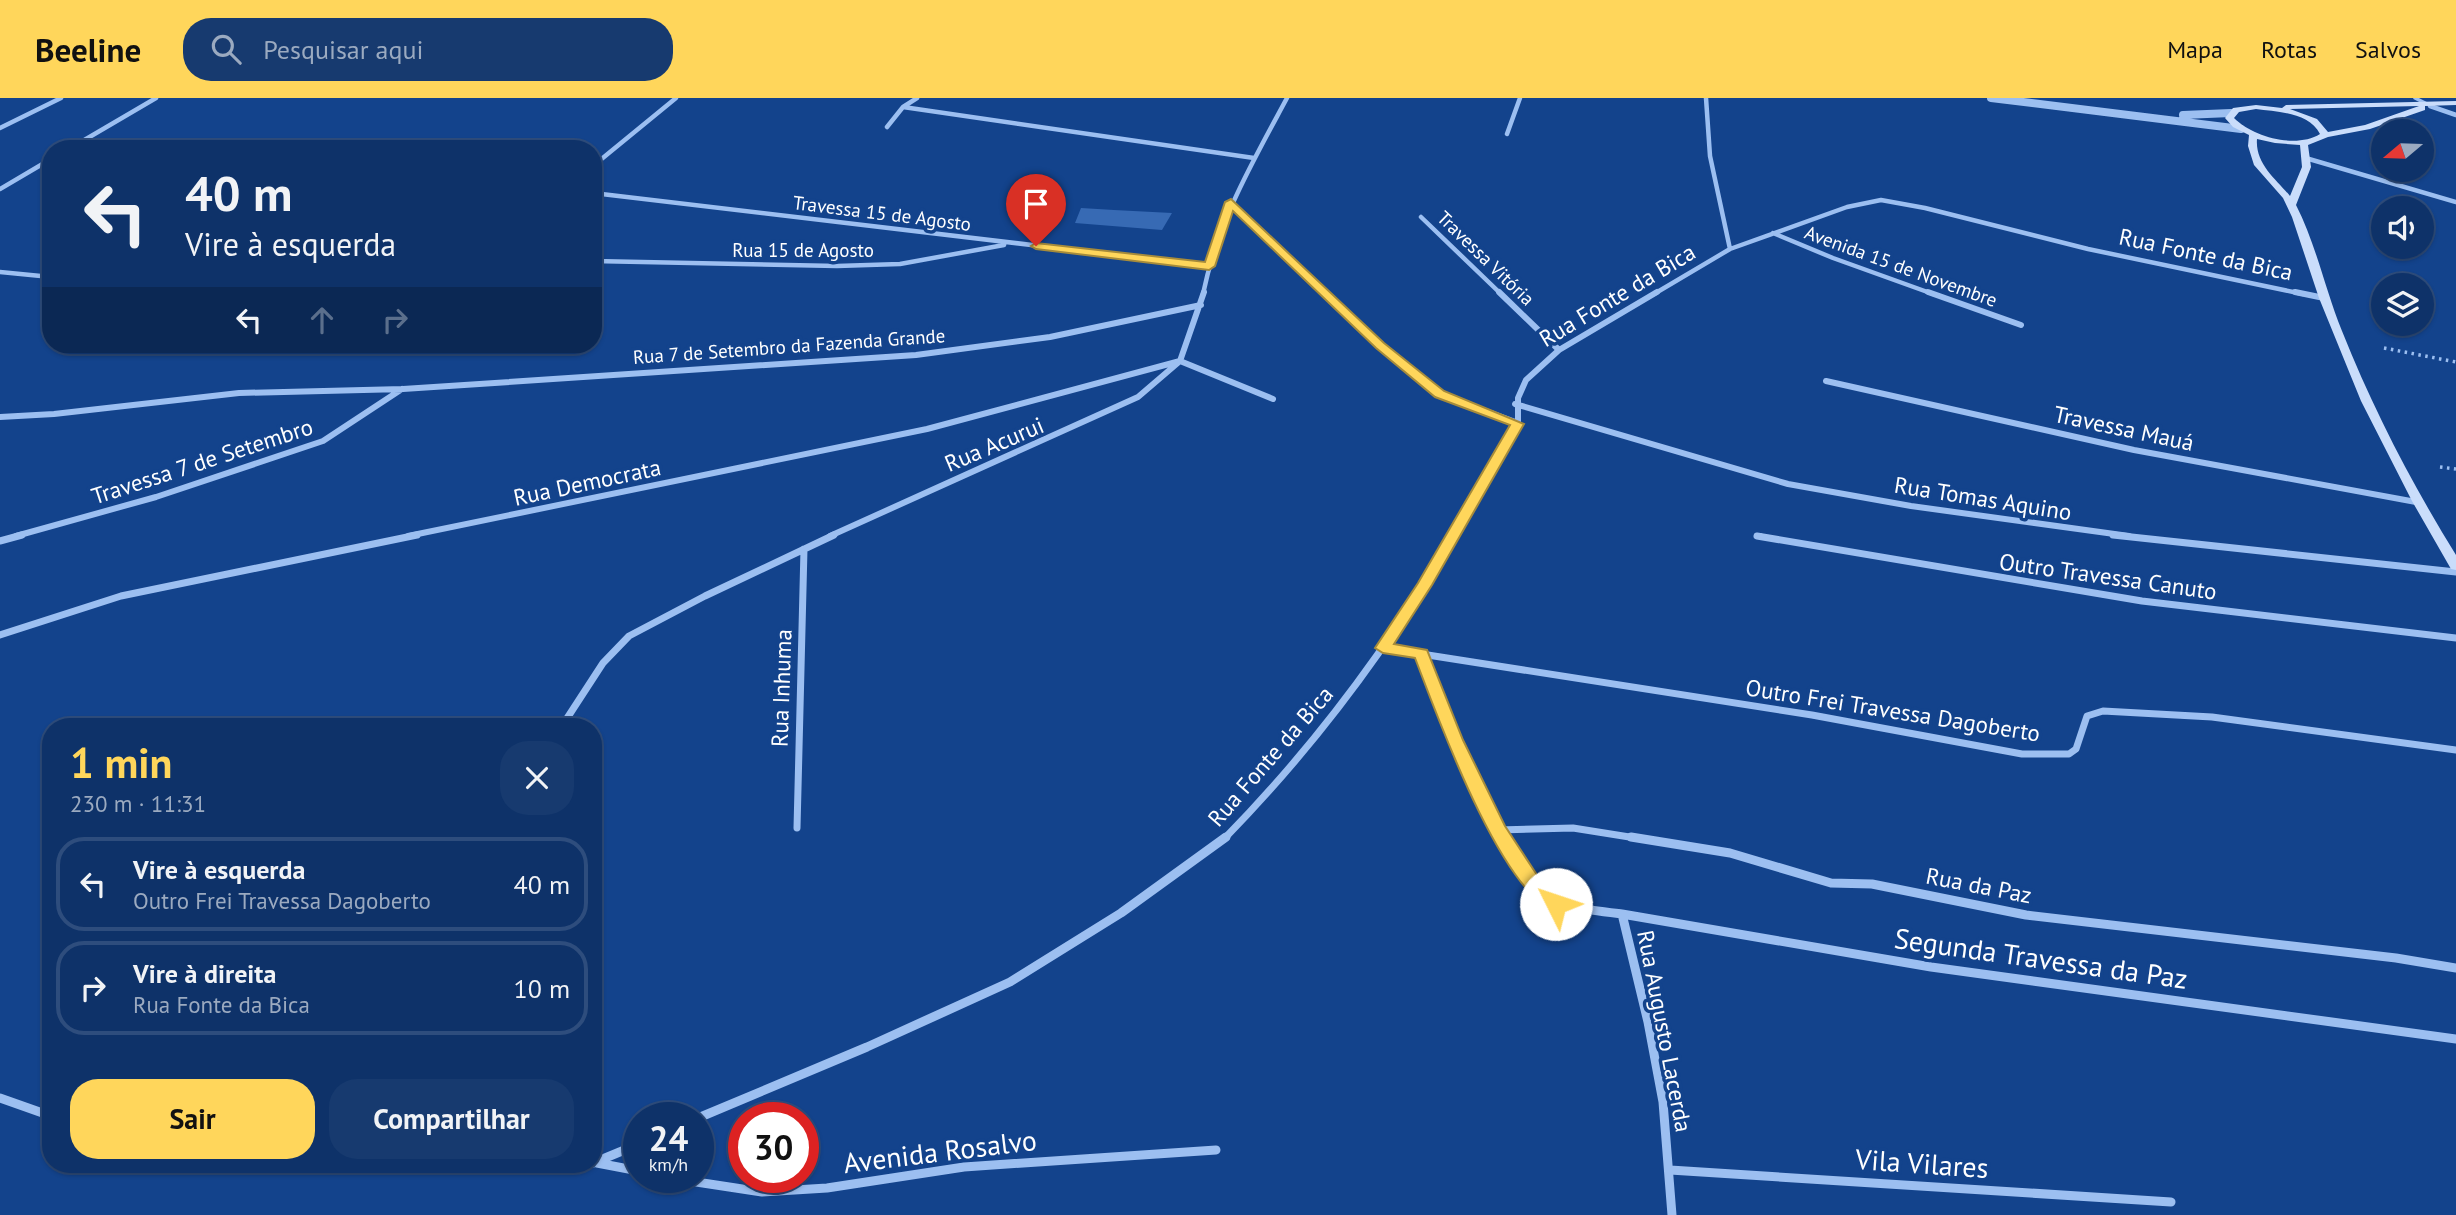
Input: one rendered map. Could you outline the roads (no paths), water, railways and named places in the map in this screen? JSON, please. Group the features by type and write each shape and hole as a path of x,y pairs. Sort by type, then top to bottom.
{"main road":[{"path":"2430,106 2367,127 2325,135 2321,139 2303,143 2278,141 2241,129 2233,123 2231,113 2244,108 2430,106 2456,103"},
{"path":"2269,108 2308,119 2324,130 2325,135"},
{"path":"2253,134 2251,144 2257,163 2291,205 2324,298 2394,460 2416,502 2456,566"},
{"path":"2291,205 2306,175 2309,159 2303,143"}],"street":[{"path":"0,128 61,98"},
{"path":"84,140 156,98"},
{"path":"602,159 676,98"},
{"path":"887,127 903,107 917,98"},
{"name":"Rua Acurui","path":"567,718 603,663 621,642 683,607 907,500 1098,418 1138,397 1180,361 1201,305 1209,266 1231,202 1287,98"},
{"path":"1507,134 1520,98"},
{"path":"1706,98 1710,156 1730,249"},
{"path":"1992,98 2241,129"},
{"path":"2430,106 2456,115"},
{"path":"903,107 1254,158"},
{"path":"2152,117 2231,113"},
{"path":"2309,159 2456,202"},
{"path":"0,189 42,164"},
{"name":"Travessa 15 de Agosto","path":"602,194 1209,266"},
{"name":"Rua Fonte da Bica","path":"1515,404 1522,384 1559,349 1730,249 1866,201 1902,202 2088,249 2324,298"},
{"path":"1231,202 1380,345 1440,394 1518,424 1515,404"},
{"name":"Travessa Vitória","path":"1421,217 1559,349"},
{"name":"Avenida 15 de Novembre","path":"1772,232 1899,282 2021,325"},
{"name":"Rua 15 de Agosto","path":"602,261 837,266 900,264 1012,243"},
{"path":"0,272 42,276"},
{"name":"Rua 7 de Setembro da Fazenda Grande","path":"0,416 54,414 239,393 403,389 916,355 1050,337 1201,305"},
{"path":"1180,361 1273,399"},
{"name":"Rua Democrata","path":"0,635 121,596 927,429 1180,361"},
{"name":"Travessa Mauá","path":"1826,381 2134,450 2416,502"},
{"name":"Travessa 7 de Setembro","path":"0,541 156,497 323,441 403,389"},
{"name":"Rua Tomas Aquino","path":"1515,404 1788,484 1898,504 2088,532 2456,572"},
{"name":"Rua Fonte da Bica","path":"714,1111 867,1047 1010,982 1121,914 1217,846 1264,798 1383,648 1424,585 1518,424"},
{"name":"Outro Travessa Canuto","path":"1758,536 2142,601 2456,638"},
{"name":"Rua Inhuma","path":"797,828 804,550"},
{"name":"Outro Frei Travessa Dagoberto","path":"1383,648 1812,715 2022,754 2069,754 2076,749 2087,716 2103,711 2212,717 2456,750"},
{"name":"Rua Augusto Lacerda","path":"1422,654 1455,740 1498,830 1524,872 1545,898 1556,904 1622,914 1661,1088 1672,1215"},
{"name":"Rua da Paz","path":"1498,830 1573,828 1730,853 1831,883 1872,884 2026,915 2179,935 2396,958 2456,968"},
{"name":"Segunda Travessa da Paz","path":"1622,914 1931,967 2456,1039"},
{"path":"0,1098 42,1113"},
{"name":"Avenida Rosalvo","path":"714,1185 762,1192 827,1188 964,1167 1216,1150"},
{"path":"602,1160 623,1151"},
{"path":"602,1164 623,1168"},
{"name":"Vila Vilares","path":"1670,1170 2171,1202"}],"lane":[{"path":"2415,98 2430,106"}]}
